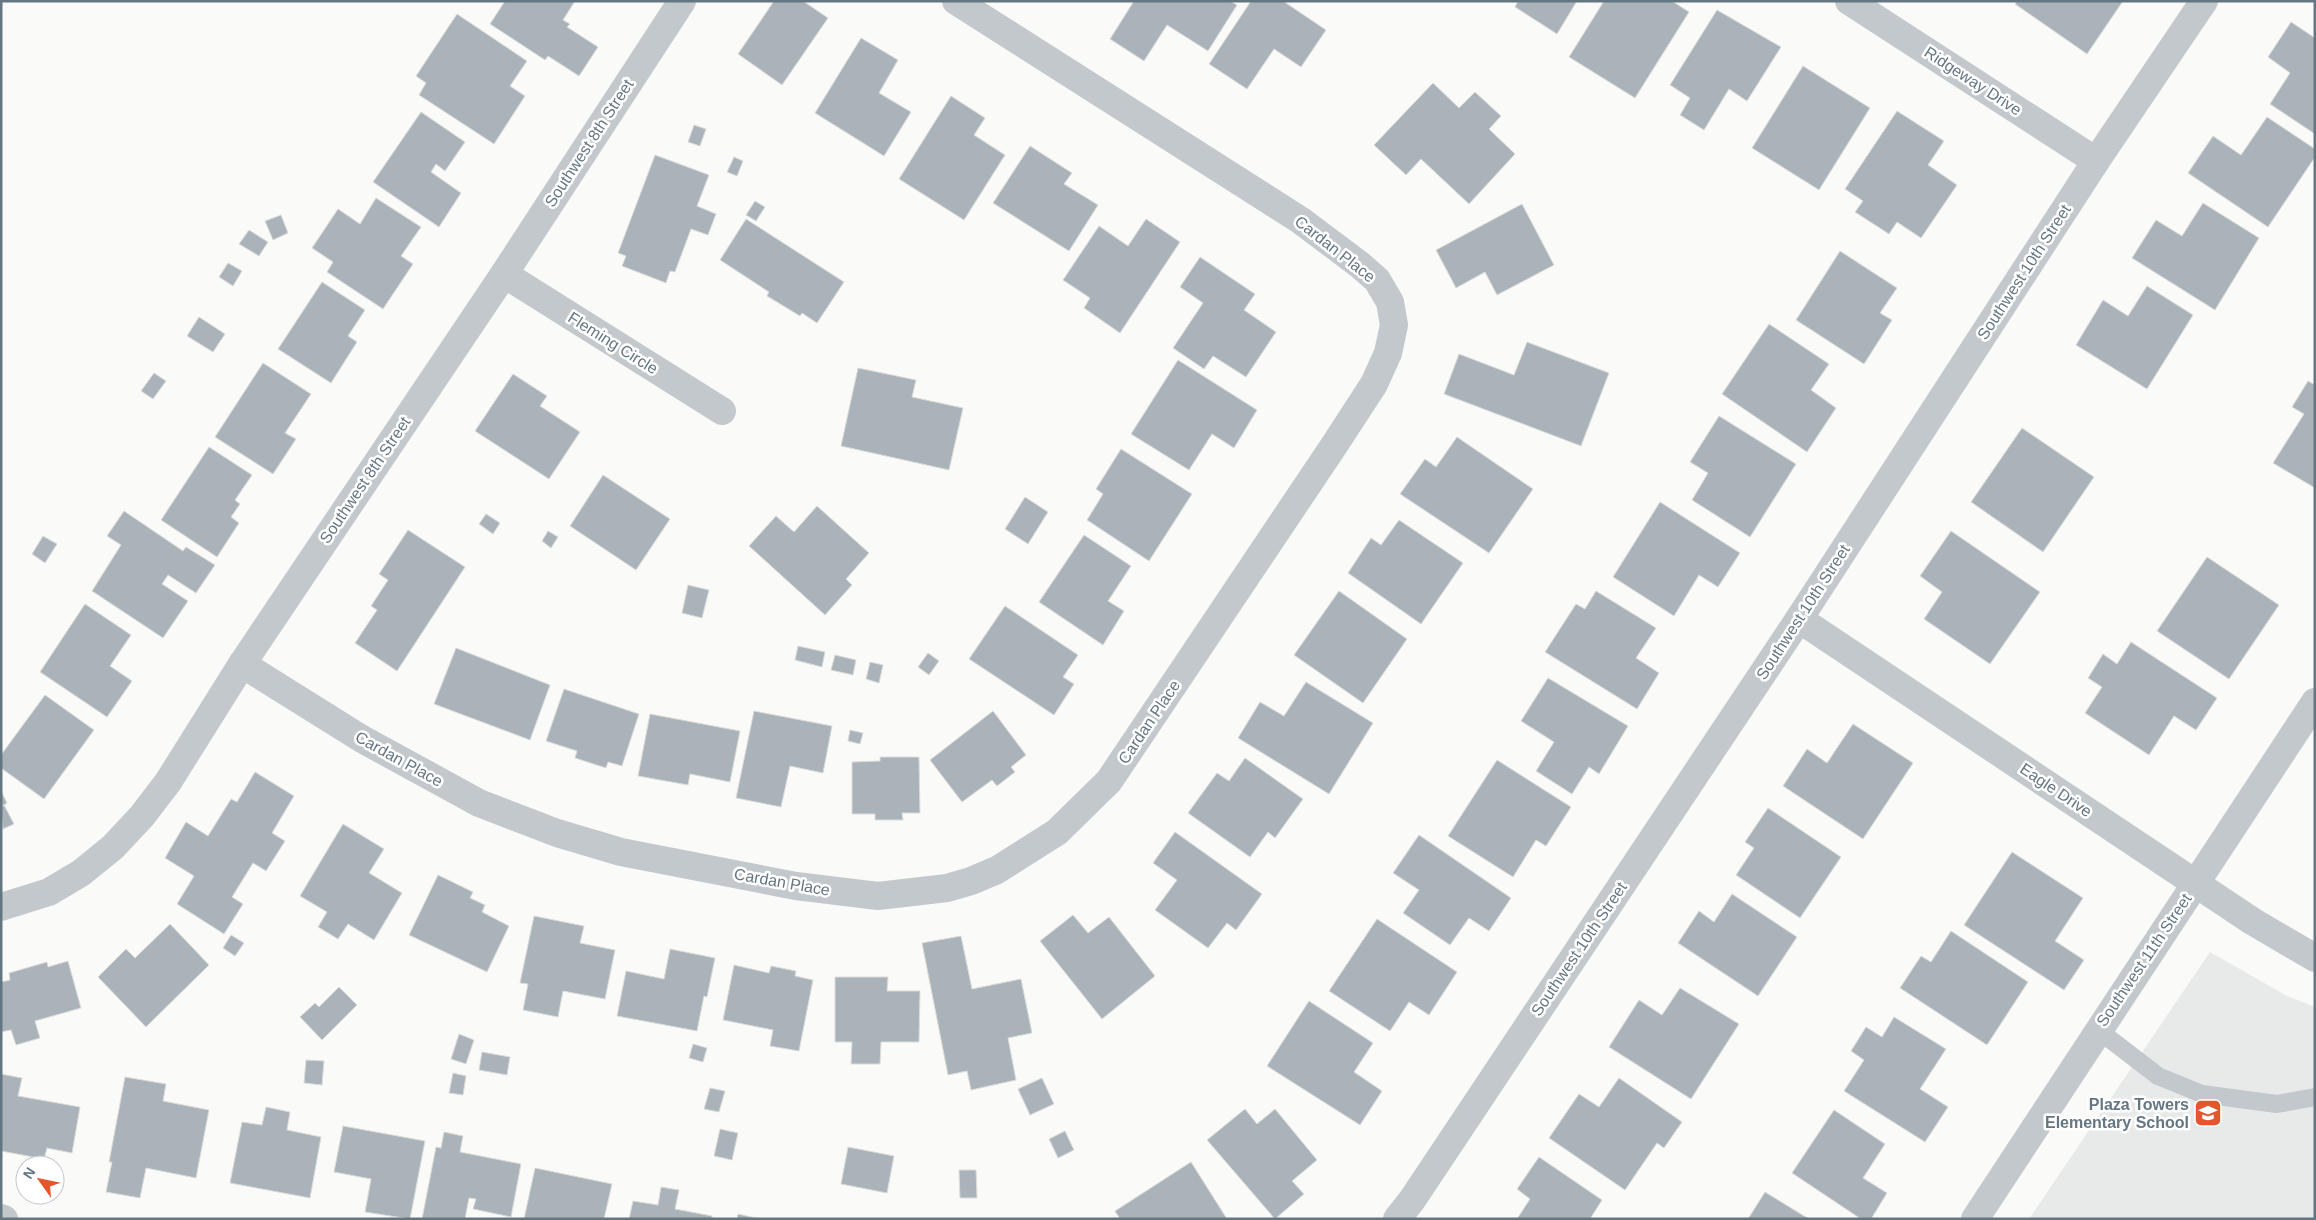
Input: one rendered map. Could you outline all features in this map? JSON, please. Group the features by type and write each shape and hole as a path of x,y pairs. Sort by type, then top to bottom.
{"street":[{"name":"Southwest 8th Street","path":"1,907 49,892 81,873 113,847 142,816 168,782 242,664 504,274 682,1"},
{"name":"Cardan Place","path":"242,664 362,739 479,803 557,833 621,852 796,886 878,896 947,888 988,874 1019,858 1057,832 1079,812 1109,780 1124,759 1336,444 1374,384 1388,353 1394,325 1390,302 1377,280 1360,264 1300,220 956,1"},
{"name":"Ridgeway Drive","path":"1850,1 2096,161"},
{"name":"Southwest 10th Street","path":"1397,1219 1412,1200 1799,620 2096,161 2204,1"},
{"name":"Fleming Circle","path":"504,274 722,412"},
{"name":"Eagle Drive","path":"1799,620 2252,921 2315,958"},
{"name":"Southwest 11th Street","path":"1975,1219 2315,702"}],"lane":[{"path":"2098,1030 2158,1076 2202,1094 2277,1104 2315,1097"}],"shaded area":[{"name":"Plaza Towers Elementary School","path":"2210,952 2287,996 2315,1007 2315,1219 2029,1219"}],"building":[{"path":"505,1 575,1 563,20 570,24 567,27 598,47 579,76 548,56 545,60 490,24"},
{"path":"774,1 803,1 828,18 782,85 738,54"},
{"path":"1134,1 1230,1 1237,5 1208,51 1167,25 1144,61 1110,39"},
{"path":"1251,1 1283,1 1326,30 1301,67 1274,49 1247,89 1209,64"},
{"path":"1518,1 1577,1 1557,34 1515,7"},
{"path":"1604,1 1672,1 1689,12 1635,98 1569,57"},
{"path":"2017,1 2123,1 2087,54 2015,4"},
{"path":"1717,10 1781,47 1747,101 1729,89 1704,130 1680,115 1690,98 1670,85"},
{"path":"457,14 527,61 510,86 525,96 494,144 419,95 426,83 416,76"},
{"path":"2291,22 2315,38 2315,134 2270,104 2290,73 2268,57"},
{"path":"861,38 898,60 879,93 911,112 884,156 815,113"},
{"path":"1803,66 1870,108 1819,190 1752,148"},
{"path":"1433,83 1459,108 1475,92 1501,116 1489,129 1515,154 1469,204 1421,159 1406,175 1374,145"},
{"path":"951,96 985,118 974,135 1005,155 964,220 899,179"},
{"path":"1897,111 1944,141 1928,165 1957,185 1921,238 1897,222 1889,234 1855,212 1863,201 1845,189"},
{"path":"421,112 465,142 445,171 436,164 431,172 461,193 439,227 373,182"},
{"path":"2267,117 2315,149 2315,157 2268,227 2188,173 2213,136 2241,155"},
{"path":"694,125 706,129 700,146 688,142"},
{"path":"1030,146 1072,173 1064,184 1098,205 1069,251 993,203"},
{"path":"655,155 709,175 697,206 716,214 708,235 691,229 675,272 670,271 666,283 622,266 626,256 618,253"},
{"path":"734,157 743,161 737,176 727,172"},
{"path":"376,198 421,227 401,256 413,264 383,309 327,272 333,262 312,248 338,209 360,224"},
{"path":"755,201 765,207 756,221 746,215"},
{"path":"2203,203 2259,238 2215,310 2132,258 2156,220 2182,236"},
{"path":"1522,204 1554,265 1497,295 1485,272 1456,288 1436,250"},
{"path":"281,215 288,233 273,240 265,221"},
{"path":"746,219 844,282 817,323 802,313 800,316 767,296 769,292 720,260"},
{"path":"1146,219 1180,242 1120,333 1084,308 1090,298 1063,280 1099,226 1128,246"},
{"path":"249,230 268,242 259,256 239,244"},
{"path":"1840,251 1897,288 1880,313 1892,320 1864,364 1796,320"},
{"path":"1200,257 1255,294 1244,310 1276,332 1246,377 1213,356 1204,369 1173,348 1203,303 1180,287"},
{"path":"228,263 242,271 233,286 219,277"},
{"path":"322,282 365,310 348,336 357,342 331,383 278,349"},
{"path":"2147,286 2193,315 2147,389 2076,345 2103,300 2128,316"},
{"path":"199,317 225,334 213,352 187,336"},
{"path":"1769,324 1829,364 1811,390 1836,408 1807,452 1722,394"},
{"path":"1527,342 1609,373 1581,446 1444,394 1459,354 1514,375"},
{"path":"1178,360 1257,410 1234,448 1212,434 1189,470 1131,434"},
{"path":"263,363 311,394 285,433 296,439 273,474 215,437"},
{"path":"858,368 916,380 912,397 963,408 949,470 841,446"},
{"path":"154,373 166,381 153,399 141,391"},
{"path":"513,374 547,396 540,406 580,432 549,479 475,431"},
{"path":"2308,381 2315,385 2315,488 2273,463 2304,414 2292,407"},
{"path":"1719,416 1796,464 1750,537 1692,500 1708,473 1690,462"},
{"path":"2022,428 2094,477 2043,552 1971,502"},
{"path":"1457,437 1533,489 1489,553 1400,494 1425,459 1436,467"},
{"path":"209,447 252,475 235,500 240,504 231,517 239,523 217,557 161,520"},
{"path":"1121,449 1192,494 1149,561 1087,520 1103,494 1096,489"},
{"path":"603,475 670,519 636,570 570,526"},
{"path":"1025,497 1048,512 1028,544 1005,529"},
{"path":"1660,502 1740,553 1718,587 1699,575 1674,616 1613,577"},
{"path":"817,506 869,553 846,579 852,585 825,615 749,546 776,516 794,532"},
{"path":"124,511 183,551 186,547 215,565 196,593 168,575 162,584 188,601 163,638 92,591 121,545 107,536"},
{"path":"486,514 500,523 493,534 479,524"},
{"path":"1399,520 1463,563 1421,624 1348,573 1371,538 1381,545"},
{"path":"408,530 465,567 397,671 355,643 377,610 371,606 388,580 379,574"},
{"path":"548,531 558,537 551,548 542,541"},
{"path":"1951,531 2040,592 1990,664 1924,619 1942,592 1920,576"},
{"path":"1084,535 1131,566 1108,601 1124,611 1103,645 1039,602"},
{"path":"43,536 57,544 45,563 32,554"},
{"path":"2207,557 2279,605 2229,679 2157,631"},
{"path":"688,585 709,590 702,618 682,613"},
{"path":"1339,591 1407,639 1363,703 1294,655"},
{"path":"1596,591 1656,628 1636,658 1659,673 1637,709 1545,652 1576,604 1585,609"},
{"path":"85,604 131,635 110,666 132,681 107,717 40,672"},
{"path":"1005,606 1078,655 1063,677 1074,684 1054,715 969,659"},
{"path":"2131,642 2217,698 2196,730 2174,716 2149,755 2085,713 2102,687 2088,678 2103,654 2117,664"},
{"path":"798,646 825,652 822,667 795,660"},
{"path":"456,648 550,685 530,740 434,704"},
{"path":"928,653 939,661 929,675 918,667"},
{"path":"835,655 856,660 853,675 831,670"},
{"path":"870,662 883,665 879,683 866,679"},
{"path":"1548,678 1628,726 1599,774 1589,767 1572,794 1536,771 1554,742 1521,721"},
{"path":"1306,682 1373,723 1329,794 1238,738 1260,702 1284,716"},
{"path":"564,689 639,714 622,766 608,762 606,768 575,758 577,751 546,741"},
{"path":"45,695 94,730 44,799 1,768 1,755"},
{"path":"754,711 832,726 823,773 790,766 781,807 736,798"},
{"path":"993,711 1026,755 1011,767 1015,772 997,786 992,780 962,802 930,760"},
{"path":"650,714 740,731 730,782 690,774 688,785 638,776"},
{"path":"1853,724 1913,763 1863,839 1783,786 1807,749 1827,763"},
{"path":"850,730 863,733 860,744 848,741"},
{"path":"880,757 919,757 920,813 902,813 903,820 875,820 875,814 852,814 852,762 880,761"},
{"path":"1245,758 1303,799 1275,838 1268,832 1250,857 1188,813 1217,773 1229,781"},
{"path":"1497,760 1571,807 1546,846 1536,840 1513,877 1448,836"},
{"path":"255,772 294,796 272,833 285,841 266,871 253,863 232,897 243,904 224,934 177,904 194,876 165,858 186,822 208,836 231,799 237,802"},
{"path":"1,791 7,803 1,807"},
{"path":"4,805 14,824 3,829 1,807"},
{"path":"1768,808 1841,857 1800,918 1736,875 1754,848 1745,842"},
{"path":"343,824 384,849 369,873 402,893 374,940 348,924 338,939 318,927 327,912 300,896"},
{"path":"1175,832 1262,894 1236,930 1227,923 1208,948 1155,910 1177,880 1153,863"},
{"path":"1419,835 1511,898 1489,931 1469,918 1450,945 1403,913 1419,890 1393,873"},
{"path":"2012,852 2083,898 2055,941 2084,960 2064,990 1964,925"},
{"path":"438,875 473,892 470,898 485,905 482,912 509,926 487,972 409,935"},
{"path":"1732,894 1797,937 1758,996 1678,943 1699,911 1714,922"},
{"path":"1073,915 1088,933 1109,917 1155,976 1102,1019 1040,941"},
{"path":"534,916 584,926 580,943 615,950 605,999 563,991 558,1017 523,1010 528,984 520,983"},
{"path":"1377,919 1457,972 1429,1015 1409,1002 1390,1031 1329,991"},
{"path":"170,924 209,965 146,1027 98,977 126,949 135,958"},
{"path":"1951,931 2028,982 1987,1045 1900,988 1921,956 1931,962"},
{"path":"231,935 244,943 235,956 223,948"},
{"path":"961,936 972,989 1021,979 1032,1033 1008,1038 1016,1080 971,1090 967,1071 948,1075 922,943"},
{"path":"670,949 715,958 707,997 704,996 697,1031 617,1016 626,971 664,979"},
{"path":"68,961 81,1008 35,1021 40,1038 16,1045 11,1030 1,1032 1,982 10,980 9,973 47,962 48,967"},
{"path":"734,965 769,973 771,966 796,971 795,976 813,980 799,1051 770,1046 773,1030 723,1020"},
{"path":"835,977 888,977 887,991 920,991 919,1042 881,1042 880,1064 851,1064 852,1042 835,1042"},
{"path":"339,987 357,1005 322,1040 300,1017 315,1003 319,1007"},
{"path":"1680,988 1739,1024 1691,1099 1609,1047 1639,1000 1662,1015"},
{"path":"1309,1001 1373,1043 1354,1072 1382,1091 1360,1125 1267,1066"},
{"path":"1894,1017 1946,1049 1920,1089 1948,1107 1925,1142 1844,1091 1864,1060 1851,1051 1866,1027 1882,1037"},
{"path":"459,1034 474,1040 466,1064 451,1059"},
{"path":"693,1044 707,1048 703,1062 689,1058"},
{"path":"482,1052 510,1057 507,1075 479,1070"},
{"path":"306,1060 324,1061 322,1085 304,1083"},
{"path":"453,1073 466,1076 463,1095 449,1093"},
{"path":"1,1074 22,1078 18,1096 80,1107 72,1153 47,1148 45,1155 22,1155 1,1151"},
{"path":"125,1077 166,1084 163,1101 209,1110 196,1178 146,1168 140,1198 106,1192 112,1162 109,1162"},
{"path":"1042,1078 1054,1104 1030,1115 1018,1089"},
{"path":"1619,1078 1682,1122 1664,1148 1657,1143 1625,1190 1549,1138 1579,1094 1599,1107"},
{"path":"710,1088 725,1091 719,1112 704,1109"},
{"path":"266,1107 290,1112 287,1130 321,1137 310,1198 230,1183 242,1122 262,1125"},
{"path":"1245,1109 1257,1124 1275,1109 1317,1160 1292,1181 1304,1194 1275,1219 1207,1140"},
{"path":"1834,1110 1885,1144 1863,1178 1887,1193 1871,1219 1861,1219 1792,1173"},
{"path":"343,1126 425,1141 410,1219 365,1212 371,1179 334,1172"},
{"path":"720,1129 738,1133 732,1160 714,1156"},
{"path":"1065,1131 1074,1150 1058,1158 1049,1139"},
{"path":"444,1132 463,1136 460,1152 521,1164 511,1217 473,1209 476,1199 469,1198 465,1219 422,1219 436,1147 441,1148"},
{"path":"848,1147 894,1156 887,1193 841,1184"},
{"path":"1539,1157 1602,1200 1590,1219 1517,1219 1530,1199 1517,1189"},
{"path":"1191,1162 1227,1219 1120,1219 1115,1211"},
{"path":"535,1168 612,1184 604,1219 524,1219"},
{"path":"959,1170 976,1170 977,1198 960,1198"},
{"path":"661,1187 679,1190 675,1209 712,1216 712,1219 629,1219 633,1201 658,1205"},
{"path":"1765,1192 1809,1219 1748,1219"},
{"path":"738,1214 760,1219 737,1219"}],"place":[{"name":"Plaza Towers Elementary School","path":"2208,1113"}]}
